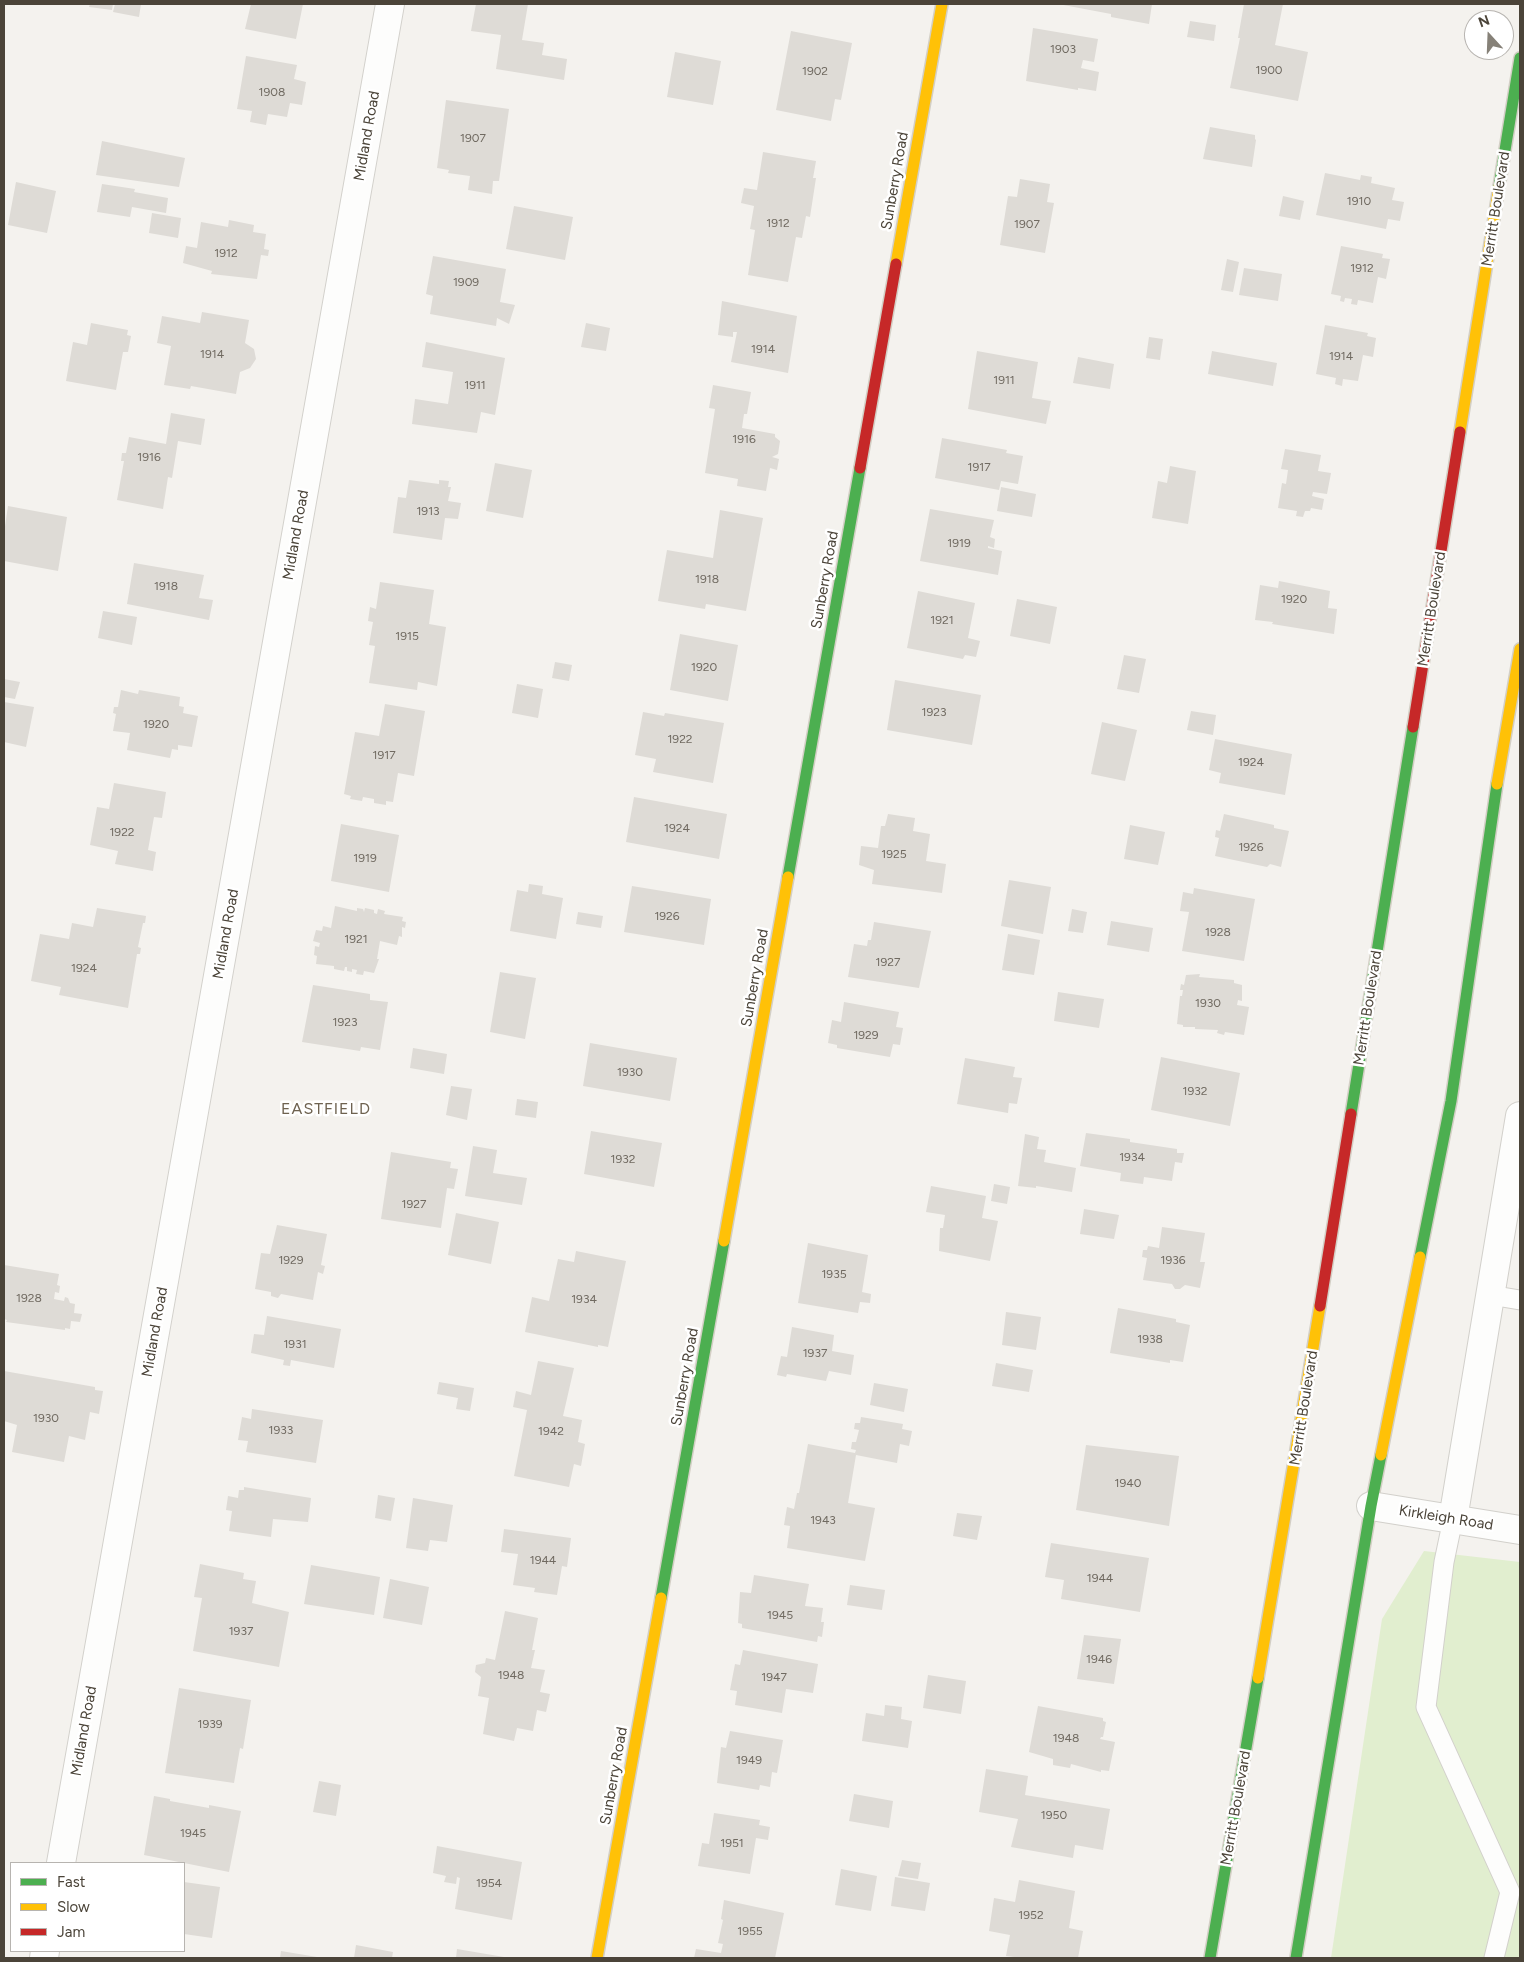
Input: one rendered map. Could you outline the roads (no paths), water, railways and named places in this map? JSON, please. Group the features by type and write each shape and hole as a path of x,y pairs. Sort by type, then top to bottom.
{"main road":[{"name":"Sunberry Road","path":"597,1958 942,4"},
{"name":"Merritt Boulevard","path":"1210,1958 1292,1484 1520,58"},
{"path":"1296,1958 1371,1506 1451,1101 1495,796 1520,649"}],"street":[{"name":"Midland Road","path":"61,1862 390,4"},
{"path":"1453,1519 1520,1116"},
{"name":"Kirkleigh Road","path":"1371,1506 1520,1530"}],"lane":[{"path":"1490,1295 1520,1300"},
{"path":"1453,1519 1444,1562 1426,1707 1510,1892 1494,1958"}],"district":[{"name":"EASTFIELD","path":"326,1109"}]}
